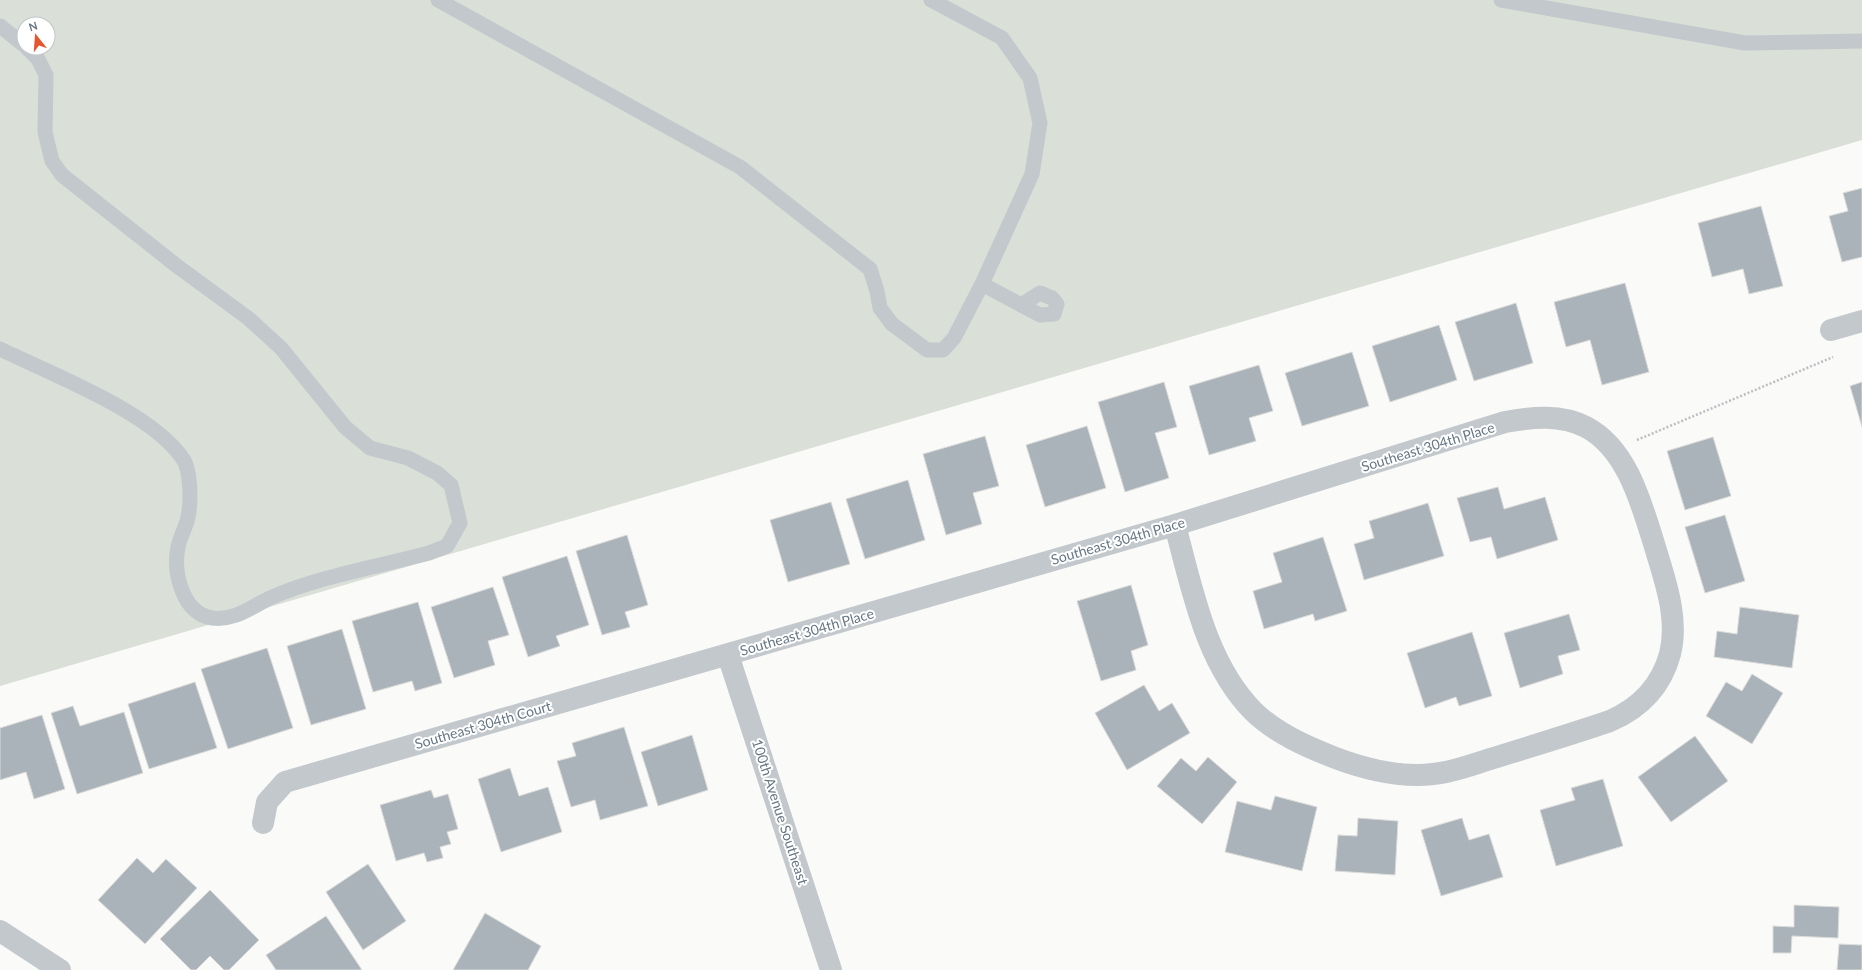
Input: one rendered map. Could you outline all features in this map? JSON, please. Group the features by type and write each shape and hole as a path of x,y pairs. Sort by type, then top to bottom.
{"street":[{"path":"1831,330 1862,321"},
{"name":"Southeast 304th Place","path":"728,655 1175,525 1505,422 1554,418 1576,423 1596,434 1612,450 1631,481 1645,517 1668,590 1672,615 1670,655 1655,687 1643,702 1622,716 1574,733 1449,771 1416,775 1379,771 1345,761 1298,742 1282,733 1255,712 1230,682 1220,664 1198,610 1175,525"},
{"name":"Southeast 304th Court","path":"263,823 267,802 285,782 728,655"},
{"name":"100th Avenue Southeast","path":"728,655 831,970"},
{"path":"0,931 60,970"}],"lane":[{"path":"438,0 740,167 870,269 877,291 880,308 892,324 927,350 943,350 954,338 982,284 1032,174 1040,123 1030,78 1002,38 931,0"},
{"path":"1501,0 1745,43 1862,41"},
{"path":"0,26 16,39"},
{"path":"0,349 123,408 168,441 184,460 190,484 189,517 178,546 176,570 182,591 195,610 212,618 236,617 270,598 314,583 430,553 447,546 460,523 451,485 437,473 408,458 370,448 346,427 281,348 248,318 176,266 62,175 52,161 45,132 46,75 35,56"},
{"path":"982,284 1021,305"}],"path":[{"path":"1612,450 1840,354 1831,330"}],"shaded area":[{"path":"0,0 1862,0 1862,140 0,686"}],"building":[{"path":"1862,188 1862,257 1842,262 1829,216 1848,211 1843,193"},
{"path":"1761,206 1783,286 1749,294 1743,269 1712,277 1698,223"},
{"path":"1625,283 1649,372 1602,385 1590,340 1566,347 1554,302"},
{"path":"1516,303 1533,363 1474,381 1455,322"},
{"path":"1439,325 1457,380 1390,402 1372,346"},
{"path":"1352,352 1369,406 1302,426 1285,373"},
{"path":"1259,365 1273,411 1249,418 1256,441 1209,455 1189,386"},
{"path":"1164,382 1177,427 1155,433 1169,478 1125,492 1098,402"},
{"path":"1862,382 1862,427 1850,386"},
{"path":"1087,426 1106,488 1045,507 1026,445"},
{"path":"985,436 999,486 973,493 982,524 946,535 923,454"},
{"path":"1713,437 1731,496 1685,510 1667,451"},
{"path":"908,480 925,540 865,559 846,499"},
{"path":"1498,487 1504,509 1545,497 1558,540 1497,559 1491,537 1470,542 1457,498"},
{"path":"831,502 850,564 788,582 770,520"},
{"path":"1428,503 1444,556 1364,580 1354,544 1374,538 1369,521"},
{"path":"1725,515 1745,581 1705,593 1685,527"},
{"path":"627,535 648,605 625,612 630,627 602,635 576,551"},
{"path":"1323,537 1347,611 1315,621 1313,614 1264,629 1253,591 1282,582 1273,553"},
{"path":"567,556 589,625 556,636 560,646 528,657 502,577"},
{"path":"1131,585 1148,645 1131,651 1136,670 1101,681 1077,601"},
{"path":"493,587 509,635 488,641 495,665 454,678 431,607"},
{"path":"418,602 442,683 415,691 412,681 373,692 352,621"},
{"path":"1740,607 1799,615 1792,668 1714,657 1717,631 1737,634"},
{"path":"1569,614 1580,650 1558,656 1563,674 1520,688 1504,633"},
{"path":"342,629 366,709 311,725 287,646"},
{"path":"1472,632 1492,696 1459,706 1456,697 1425,708 1407,653"},
{"path":"267,648 293,728 228,749 201,669"},
{"path":"1752,674 1783,693 1752,744 1706,716 1726,682 1742,691"},
{"path":"195,682 217,748 149,769 128,704"},
{"path":"1144,685 1159,711 1172,703 1190,733 1127,770 1095,713"},
{"path":"73,706 80,726 124,712 143,773 77,794 51,713"},
{"path":"42,715 65,789 34,799 26,772 0,780 0,728"},
{"path":"624,727 648,806 600,820 595,800 571,807 557,761 576,756 572,743"},
{"path":"692,735 708,790 658,806 641,752"},
{"path":"1695,736 1728,781 1671,822 1638,777"},
{"path":"1208,757 1237,782 1202,824 1157,786 1181,758 1196,771"},
{"path":"510,768 519,796 548,787 562,832 501,852 478,779"},
{"path":"1603,779 1623,846 1556,866 1540,810 1575,800 1571,788"},
{"path":"431,790 434,798 448,794 458,829 447,832 451,844 440,847 443,858 427,862 424,853 396,861 380,805"},
{"path":"1275,796 1317,807 1302,871 1225,852 1237,801 1271,810"},
{"path":"1358,818 1398,821 1395,875 1335,871 1338,835 1357,836"},
{"path":"1462,818 1469,840 1489,834 1503,877 1441,896 1421,830"},
{"path":"137,858 153,873 166,859 197,888 145,944 98,900"},
{"path":"368,864 406,921 363,950 326,892"},
{"path":"210,890 259,940 229,970 224,970 210,956 196,970 191,970 160,939"},
{"path":"1794,905 1839,907 1838,938 1792,936 1791,953 1773,953 1773,926 1794,927"},
{"path":"485,913 541,946 528,970 453,970"},
{"path":"326,916 362,970 276,970 266,955"},
{"path":"1839,944 1862,945 1862,970 1837,970"}]}
